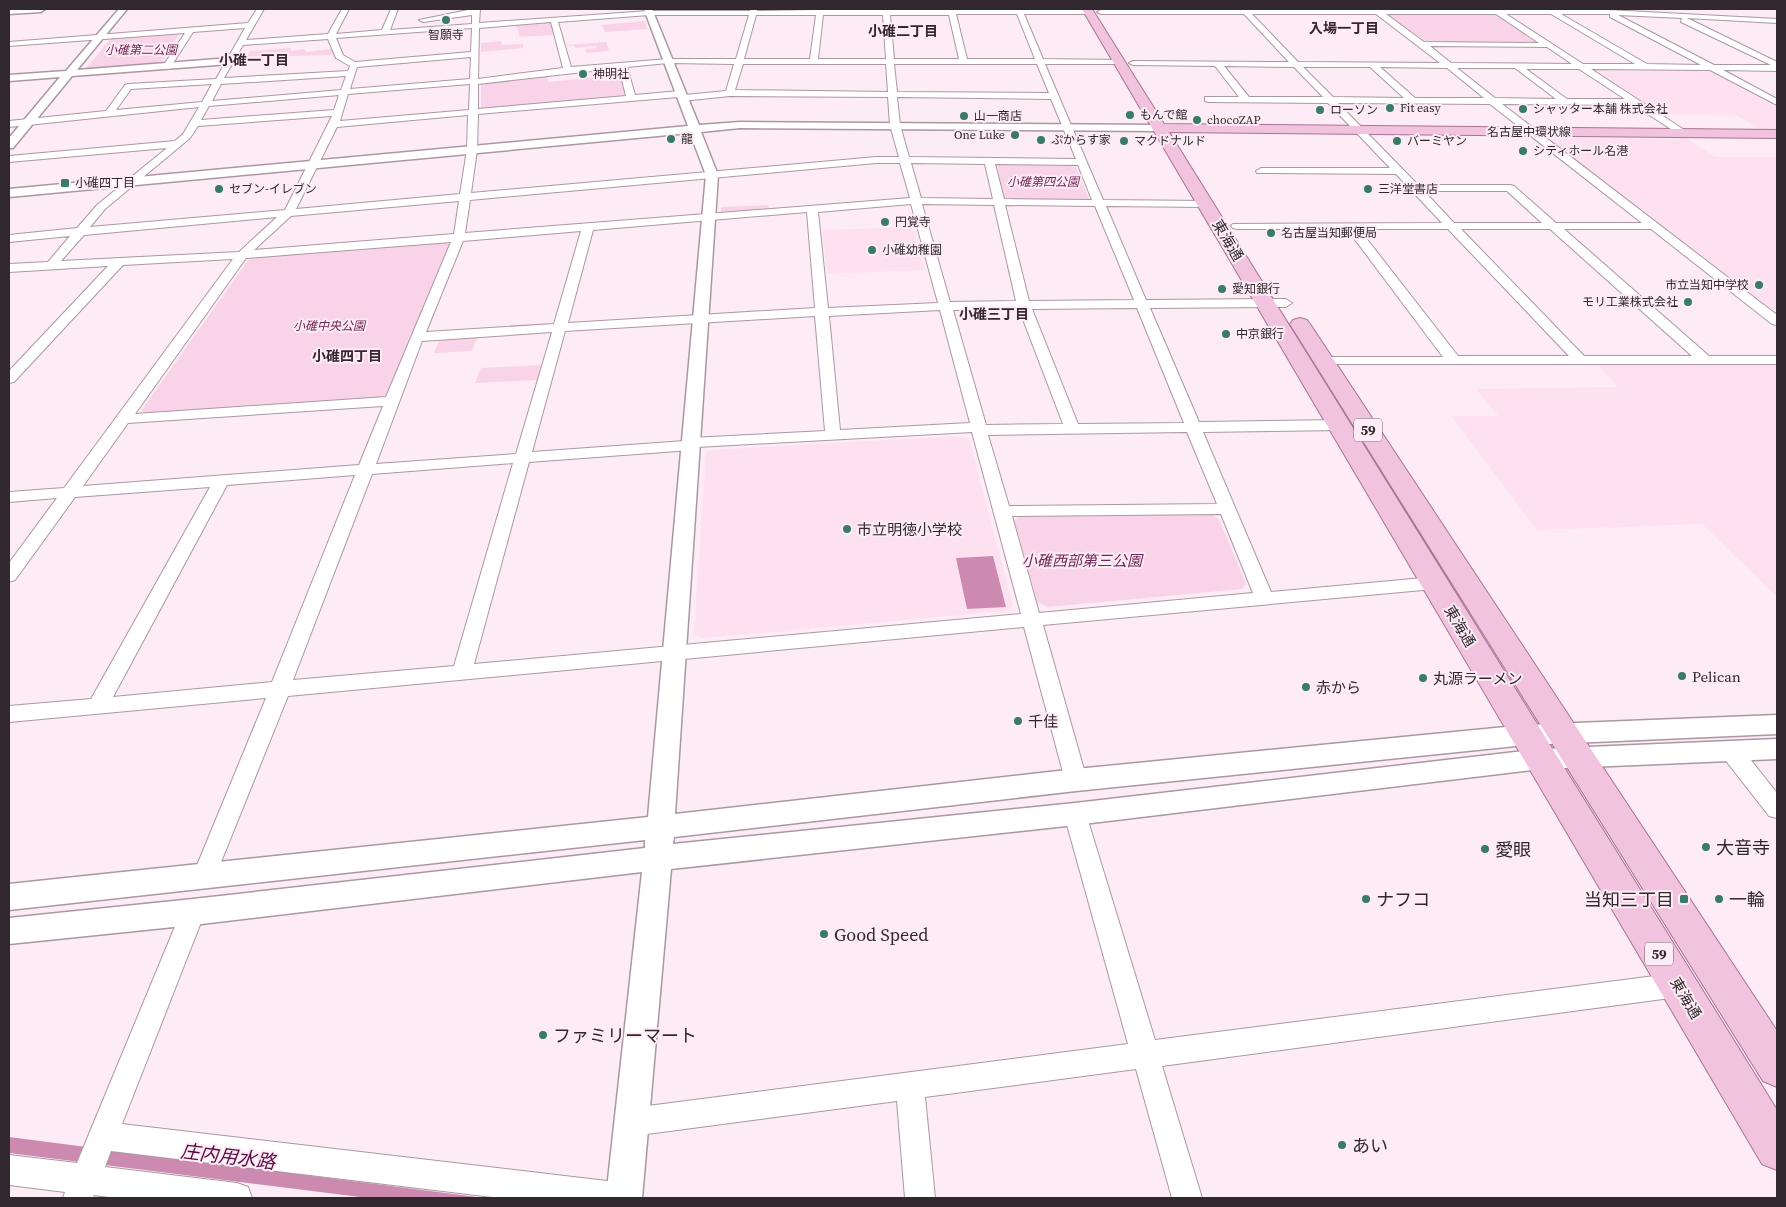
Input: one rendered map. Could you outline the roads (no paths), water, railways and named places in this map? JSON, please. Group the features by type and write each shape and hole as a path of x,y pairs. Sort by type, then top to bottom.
{"main road":[{"path":"1094,10 1120,62 1164,118"},
{"path":"1094,10 1133,63 1164,118"},
{"name":"名古屋中環状線","path":"1164,118 1361,130 1777,134"},
{"name":"東海通","path":"1164,118 1207,204 1276,303 1324,361 1551,746 1678,985 1777,1149"},
{"name":"東海通","path":"1164,118 1237,226 1340,425 1434,583 1777,1067"}],"street":[{"path":"9,11 42,9"},
{"path":"9,145 123,9"},
{"path":"52,265 100,207 187,136 260,9"},
{"path":"345,9 331,36 339,56 353,69"},
{"path":"386,29 394,9"},
{"path":"574,9 575,18"},
{"path":"1732,9 1747,19 1770,29"},
{"path":"204,874 280,689 392,401 459,237 472,150 476,10 386,29 331,36 240,43"},
{"path":"1245,10 1580,360"},
{"path":"1376,10 1422,44 1530,132 1656,226 1777,321"},
{"path":"386,29 419,31 649,11 1605,11 1777,21"},
{"path":"104,1137 624,1198 658,858 712,175 649,11"},
{"path":"730,93 754,11"},
{"path":"814,62 819,11"},
{"path":"887,11 896,125 1076,780"},
{"path":"951,11 964,62"},
{"path":"1019,11 1265,599"},
{"path":"1497,11 1683,133"},
{"path":"1605,11 1777,102"},
{"path":"1553,12 1645,67"},
{"path":"1676,16 1777,67"},
{"path":"554,20 568,70"},
{"path":"9,44 251,25"},
{"path":"167,66 190,30"},
{"path":"418,40 419,31"},
{"path":"1422,44 1549,45"},
{"path":"109,114 128,87 217,82 353,69 416,54 474,54"},
{"path":"9,78 230,61"},
{"path":"9,124 205,104 474,82 568,70 668,61 1120,62"},
{"path":"1133,63 1777,67"},
{"path":"1218,64 1246,99"},
{"path":"622,65 631,98"},
{"path":"1372,65 1412,101"},
{"path":"1517,66 1566,102"},
{"path":"9,576 242,255 289,212 336,119 343,93 353,69"},
{"path":"194,123 336,119 472,112 631,98 730,93 1055,96"},
{"path":"1208,99 1636,102"},
{"path":"9,193 764,124 1068,127 1164,118"},
{"path":"9,158 177,144"},
{"path":"9,238 876,160 1082,162"},
{"path":"990,161 1024,306 1072,429"},
{"path":"1261,171 1399,171"},
{"path":"1415,188 1510,188 1705,360"},
{"path":"9,268 242,255 916,201 1207,204"},
{"path":"812,209 833,435"},
{"path":"1237,226 1656,226"},
{"path":"462,672 588,227"},
{"path":"1351,227 1453,360"},
{"path":"9,379 120,261"},
{"path":"418,337 701,318 946,306 1276,303"},
{"path":"1324,361 1777,360"},
{"path":"123,419 392,401"},
{"path":"9,498 691,444 833,435 980,429 1340,425"},
{"path":"98,705 220,481"},
{"path":"1002,511 1227,509"},
{"path":"9,714 1434,583"},
{"path":"9,897 204,874 660,827 1076,780 1551,746 1777,724"},
{"path":"9,931 193,912 658,858 1075,814 1551,746 1731,750 1777,749"},
{"path":"1731,750 1777,809"},
{"path":"1075,814 1187,1198"},
{"path":"86,1182 193,912"},
{"path":"632,1122 1678,985"},
{"path":"910,1086 920,1198"},
{"path":"9,1170 86,1182 236,1198"}],"place":[{"name":"智願寺","path":"446,20"},
{"name":"神明社","path":"583,74"},
{"name":"Fit easy","path":"1390,108"},
{"name":"シャッター本舗 株式会社","path":"1523,109"},
{"name":"ローソン","path":"1320,110"},
{"name":"もんで館","path":"1130,115"},
{"name":"山一商店","path":"964,116"},
{"name":"chocoZAP","path":"1197,120"},
{"name":"One Luke","path":"1015,135"},
{"name":"龍","path":"671,139"},
{"name":"ぷからす家","path":"1041,140"},
{"name":"マクドナルド","path":"1124,141"},
{"name":"バーミヤン","path":"1397,141"},
{"name":"シティホール名港","path":"1523,151"},
{"name":"小碓四丁目","path":"65,183"},
{"name":"セブン-イレブン","path":"219,189"},
{"name":"三洋堂書店","path":"1368,189"},
{"name":"円覚寺","path":"885,222"},
{"name":"名古屋当知郵便局","path":"1271,233"},
{"name":"小碓幼稚園","path":"872,250"},
{"name":"市立当知中学校","path":"1759,285"},
{"name":"愛知銀行","path":"1222,289"},
{"name":"モリ工業株式会社","path":"1688,302"},
{"name":"中京銀行","path":"1226,334"},
{"name":"市立明徳小学校","path":"847,529"},
{"name":"Pelican","path":"1682,676"},
{"name":"丸源ラーメン","path":"1423,678"},
{"name":"赤から","path":"1306,687"},
{"name":"千佳","path":"1018,721"},
{"name":"大音寺","path":"1706,847"},
{"name":"愛眼","path":"1485,849"},
{"name":"ナフコ","path":"1366,899"},
{"name":"当知三丁目","path":"1684,899"},
{"name":"一輪","path":"1719,899"},
{"name":"Good Speed","path":"824,934"},
{"name":"ファミリーマート","path":"543,1035"},
{"name":"あい","path":"1342,1145"}],"district":[{"name":"入場一丁目","path":"1344,28"},
{"name":"小碓二丁目","path":"903,31"},
{"name":"小碓一丁目","path":"254,60"},
{"name":"小碓三丁目","path":"994,314"},
{"name":"小碓四丁目","path":"347,356"}],"park label":[{"name":"小碓第二公園","path":"141,50"},
{"name":"小碓第四公園","path":"1043,182"},
{"name":"小碓中央公園","path":"329,326"},
{"name":"小碓西部第三公園","path":"1082,560"}],"water label":[{"name":"庄内用水路","path":"228,1156"}]}
